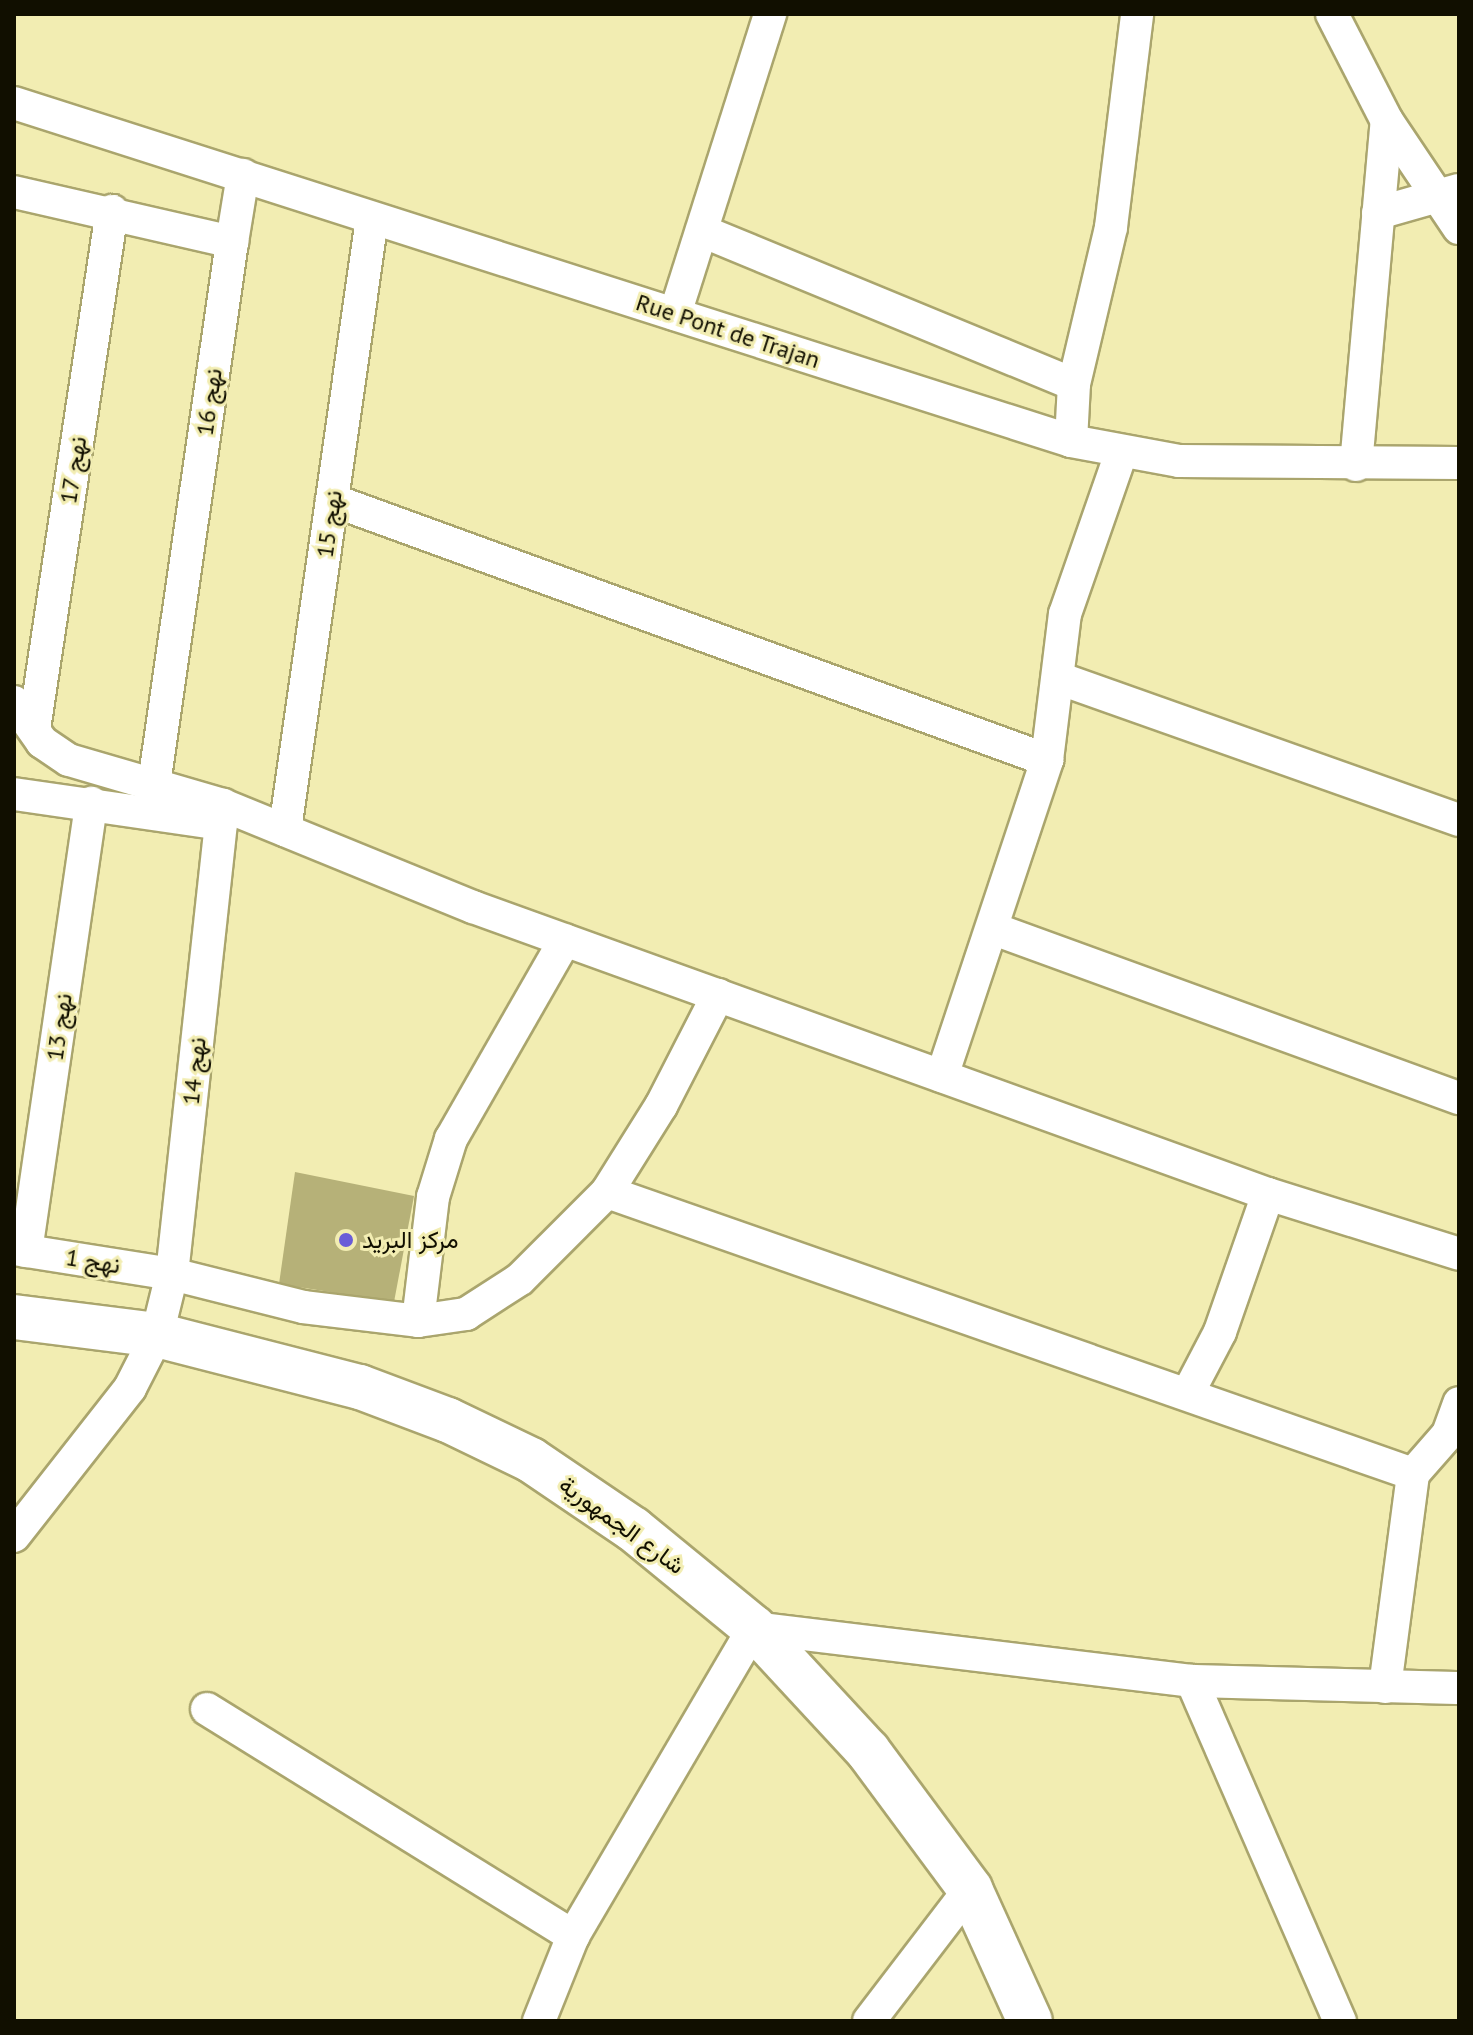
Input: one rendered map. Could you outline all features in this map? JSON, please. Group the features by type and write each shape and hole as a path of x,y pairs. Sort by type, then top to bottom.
{"main road":[{"name":"شارع الجمهورية","path":"14,1317 157,1335 360,1387 448,1420 531,1460 633,1529 754,1628 868,1751 970,1889 1030,2021"}],"street":[{"path":"675,314 770,14"},
{"path":"1071,441 1074,384 1111,227 1137,14"},
{"path":"1332,14 1387,121 1450,194 1459,228"},
{"name":"Rue Pont de Trajan","path":"14,103 1071,441 1121,453 1179,461 1356,465 1459,463"},
{"path":"1356,465 1387,121"},
{"name":"نهج 16","path":"154,784 243,175"},
{"path":"14,192 112,211 232,242"},
{"path":"1378,213 1450,194"},
{"name":"نهج 17","path":"34,729 112,211"},
{"name":"نهج 15","path":"285,830 372,219"},
{"path":"702,231 1074,384"},
{"path":"942,1076 994,929 1047,760 1065,614 1121,453"},
{"path":"332,500 1047,760"},
{"path":"1058,678 1459,820"},
{"path":"14,702 52,752 154,784 222,815"},
{"path":"14,794 222,815 285,830 565,940 1268,1194 1459,1254"},
{"name":"نهج 13","path":"20,1250 91,803"},
{"name":"نهج 14","path":"14,1536 130,1388 157,1335 172,1274 222,815"},
{"path":"994,929 1459,1098"},
{"path":"418,1321 433,1197 451,1139 565,940"},
{"name":"نهج 1","path":"20,1250 172,1274 303,1307 418,1321 466,1314 520,1279 607,1192 661,1106 718,995"},
{"path":"607,1192 1189,1391 1413,1474"},
{"path":"1189,1391 1220,1332 1268,1194"},
{"path":"1385,1687 1413,1474 1454,1434 1459,1403"},
{"path":"539,2021 573,1936 754,1628 1192,1681 1459,1688"},
{"path":"1192,1681 1340,2021"},
{"path":"207,1709 573,1936"},
{"path":"869,2021 970,1889"}],"building":[{"name":"مركز البريد","path":"295,1172 414,1196 394,1302 279,1284"}],"place":[{"name":"مركز البريد","path":"346,1240"}]}
